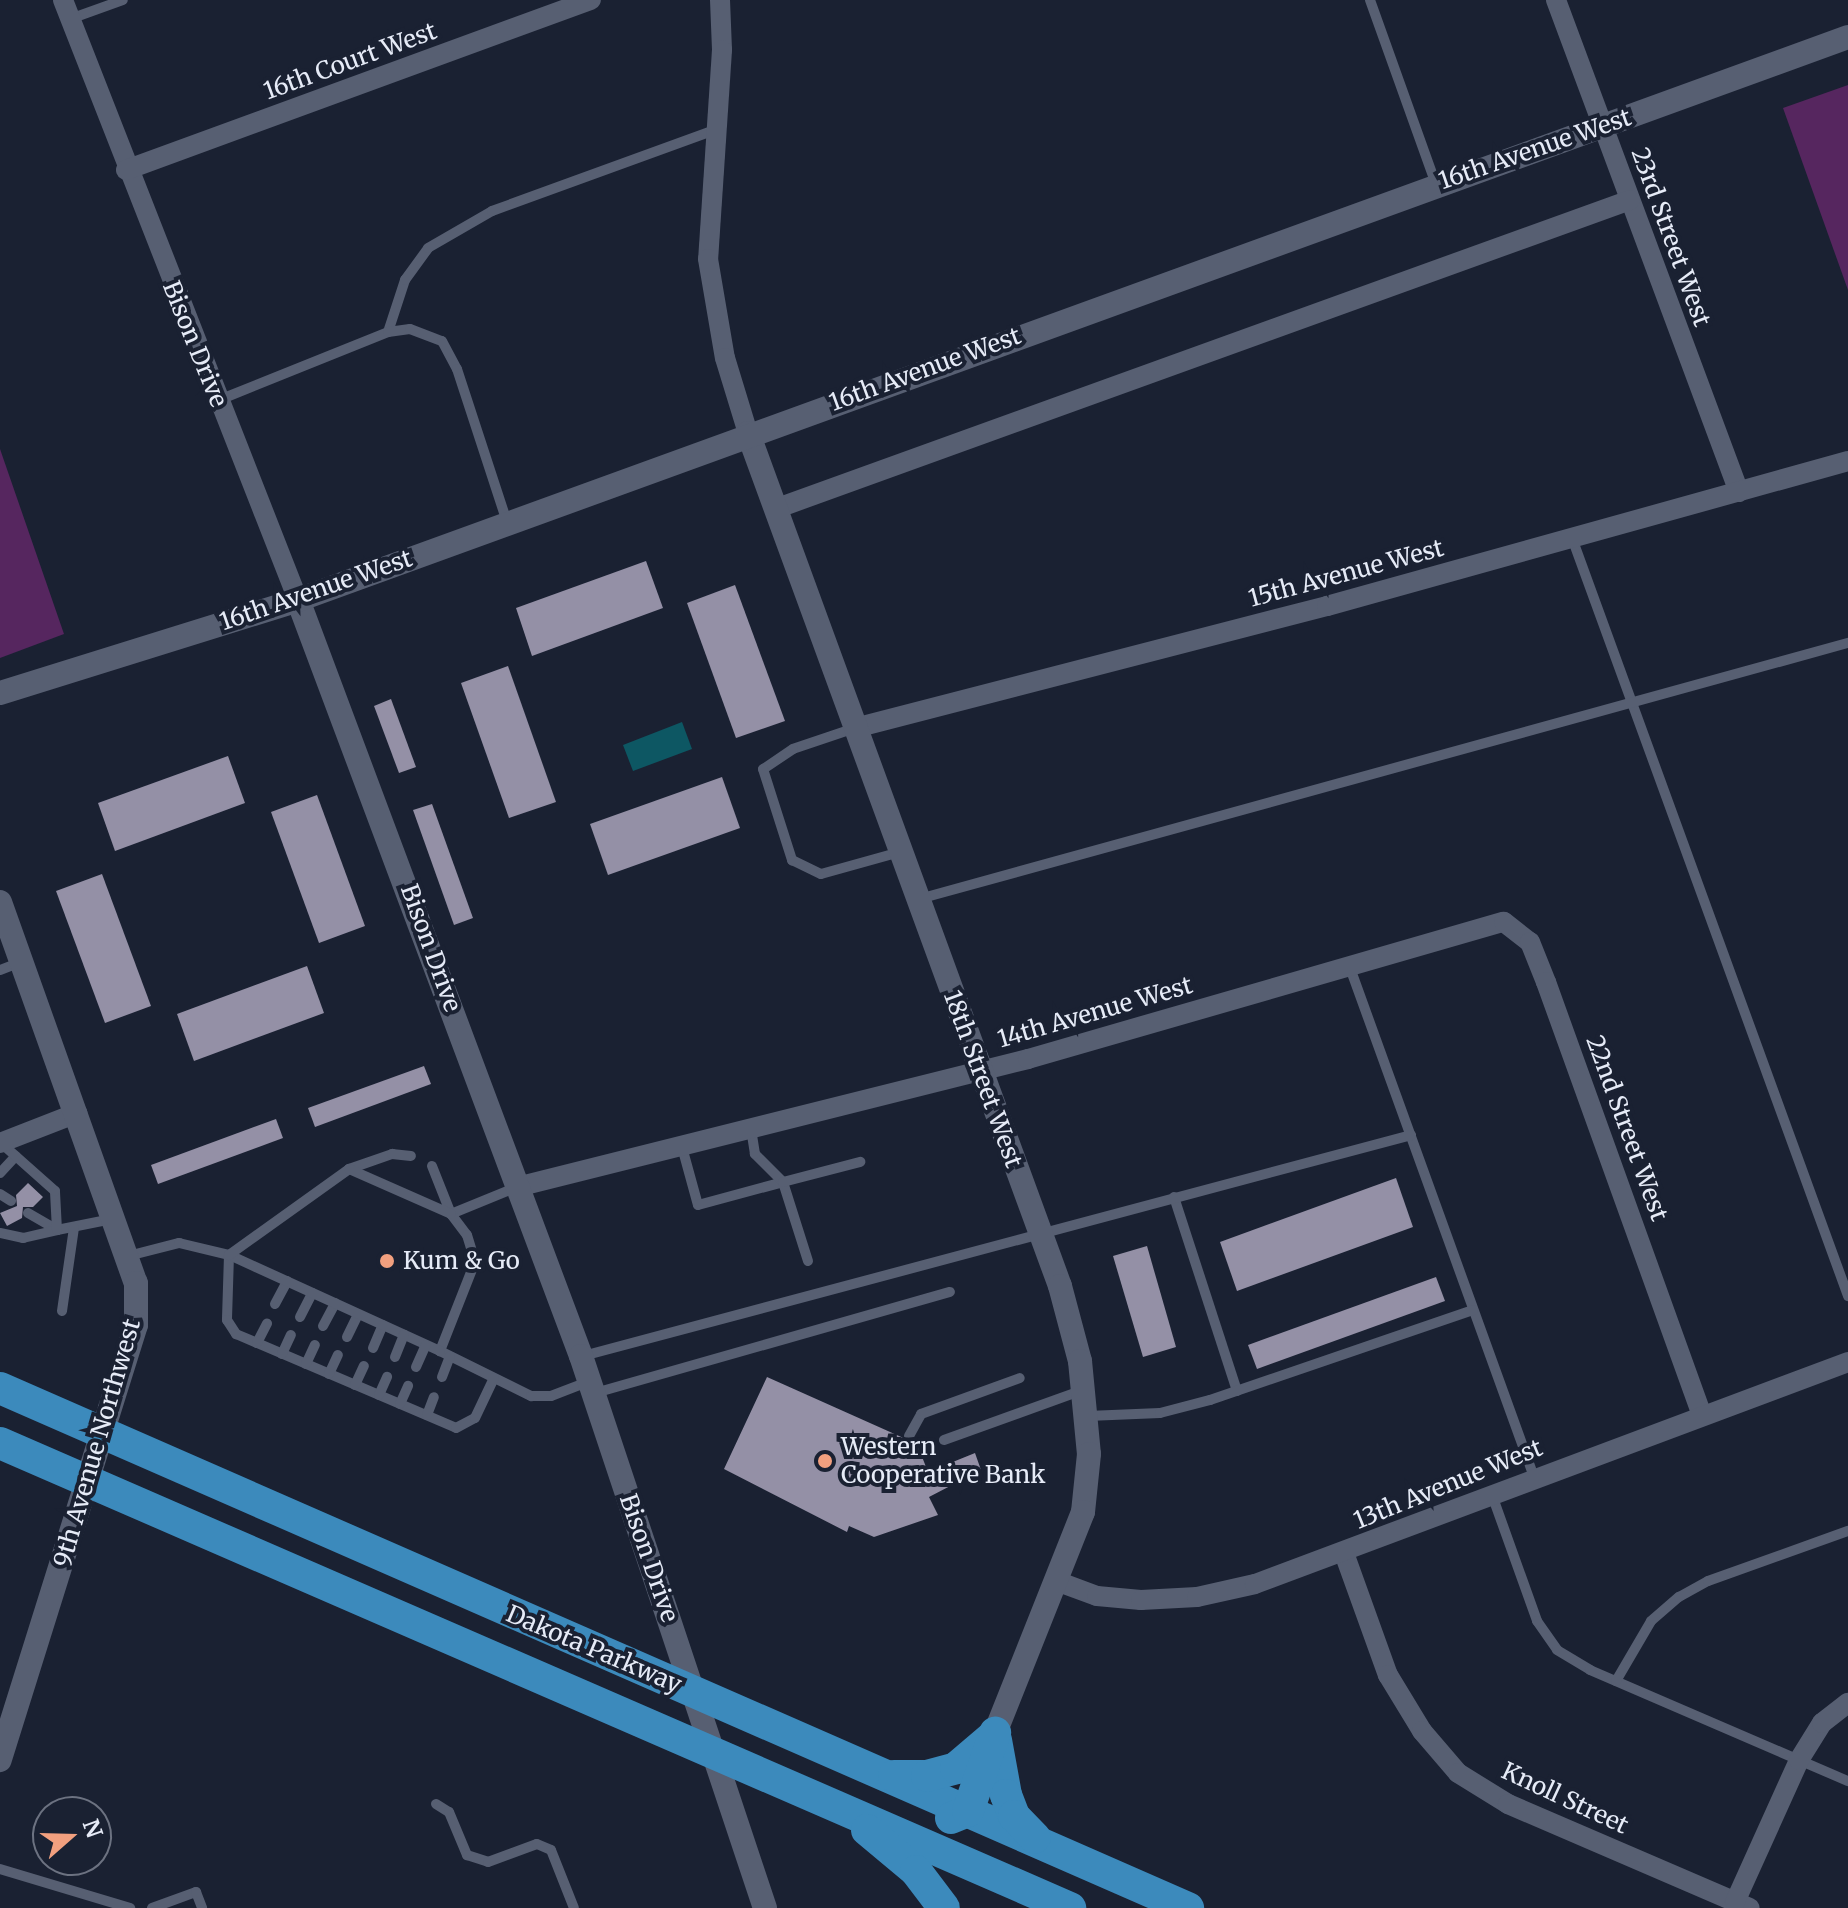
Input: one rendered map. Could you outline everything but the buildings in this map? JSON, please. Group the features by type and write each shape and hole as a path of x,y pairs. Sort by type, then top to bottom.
{"highway":[{"name":"Dakota Parkway","path":"0,1388 591,1659 799,1747 882,1774 1188,1908"},
{"name":"Dakota Parkway","path":"0,1443 826,1799 1070,1908"},
{"path":"432,1628 521,1641 591,1659 701,1717 799,1747 938,1815 960,1818 968,1811 995,1733"},
{"path":"882,1774 927,1776 956,1768 995,1733"},
{"path":"995,1733 1000,1772 1014,1816 1044,1845"},
{"path":"826,1799 916,1871 944,1908"}],"street":[{"name":"16th Court West","path":"126,170 591,0"},
{"path":"720,0 722,50 708,259 725,358 748,433"},
{"name":"23rd Street West","path":"1556,0 1739,492"},
{"name":"Bison Drive","path":"66,10 126,170 298,600 581,1356 765,1908"},
{"name":"16th Avenue West","path":"0,693 298,600 748,433 1848,37"},
{"path":"775,509 1630,200"},
{"name":"18th Street West","path":"748,433 1040,1232 1071,1323 1085,1389 1088,1416 1083,1512 1059,1582 995,1733"},
{"name":"15th Avenue West","path":"855,728 1572,538 1848,461"},
{"name":"9th Avenue Northwest","path":"0,902 11,966 77,1113 136,1283 136,1325 0,1760"},
{"name":"22nd Street West","path":"1452,934 1504,922 1530,942 1702,1415"},
{"name":"14th Avenue West","path":"517,1187 980,1072 1452,934"},
{"path":"6,1148 77,1113"},
{"name":"13th Avenue West","path":"1059,1582 1114,1599 1172,1599 1255,1584 1344,1553 1491,1493 1848,1362"},
{"name":"Knoll Street","path":"1344,1553 1388,1675 1422,1731 1458,1773 1508,1804 1743,1905"},
{"path":"1743,1905 1799,1760 1822,1723 1848,1703"}],"lane":[{"path":"66,10 123,0"},
{"path":"1370,0 1436,184"},
{"path":"388,332 405,280 428,248 492,211 715,130"},
{"path":"217,401 388,332 410,329 442,341 457,369 507,522"},
{"path":"1572,538 1848,1296"},
{"path":"917,900 1848,643"},
{"path":"855,728 793,749 763,769 792,860 821,874 900,852"},
{"path":"1349,965 1534,1477"},
{"path":"751,1130 755,1154 783,1182 808,1261"},
{"path":"581,1356 1411,1135"},
{"path":"682,1147 698,1205 860,1162"},
{"path":"0,1173 6,1148 55,1191 57,1230"},
{"path":"229,1255 349,1169 392,1154 411,1156"},
{"path":"432,1166 451,1214 467,1235 475,1262 445,1354 442,1377"},
{"path":"349,1169 451,1214 517,1187"},
{"path":"0,1194 11,1201"},
{"path":"1174,1197 1237,1391"},
{"path":"28,1213 57,1230"},
{"path":"0,1233 23,1238 116,1219"},
{"path":"62,1311 74,1228"},
{"path":"128,1256 179,1243 229,1255 531,1396 551,1396 591,1388 950,1292"},
{"path":"229,1255 227,1320 236,1334 456,1428 467,1425 494,1378"},
{"path":"275,1304 287,1281"},
{"path":"300,1317 312,1293"},
{"path":"323,1326 335,1303"},
{"path":"1088,1416 1160,1413 1237,1391 1473,1310"},
{"path":"347,1337 358,1314"},
{"path":"257,1343 267,1323"},
{"path":"373,1348 383,1325"},
{"path":"282,1354 291,1335"},
{"path":"395,1357 404,1335"},
{"path":"306,1364 315,1345"},
{"path":"416,1367 426,1345"},
{"path":"329,1374 338,1355"},
{"path":"355,1385 364,1366"},
{"path":"379,1395 387,1377"},
{"path":"909,1436 921,1414 1020,1378"},
{"path":"400,1404 408,1386"},
{"path":"944,1440 1085,1389"},
{"path":"427,1415 434,1397"},
{"path":"1491,1493 1537,1621 1557,1650 1616,1681 1848,1781"},
{"path":"1616,1681 1651,1621 1679,1597 1708,1581 1848,1531"},
{"path":"436,1804 449,1812 467,1855 488,1862 537,1844 551,1850 574,1908"},
{"path":"0,1869 130,1908"},
{"path":"152,1908 196,1892 202,1908"}],"shaded area":[{"path":"1848,85 1848,290 1783,108"},
{"path":"0,449 64,634 0,658"},
{"path":"682,722 692,749 633,771 623,745"}],"place":[{"name":"Kum & Go","path":"387,1261"},
{"name":"Western Cooperative Bank","path":"825,1461"}]}
